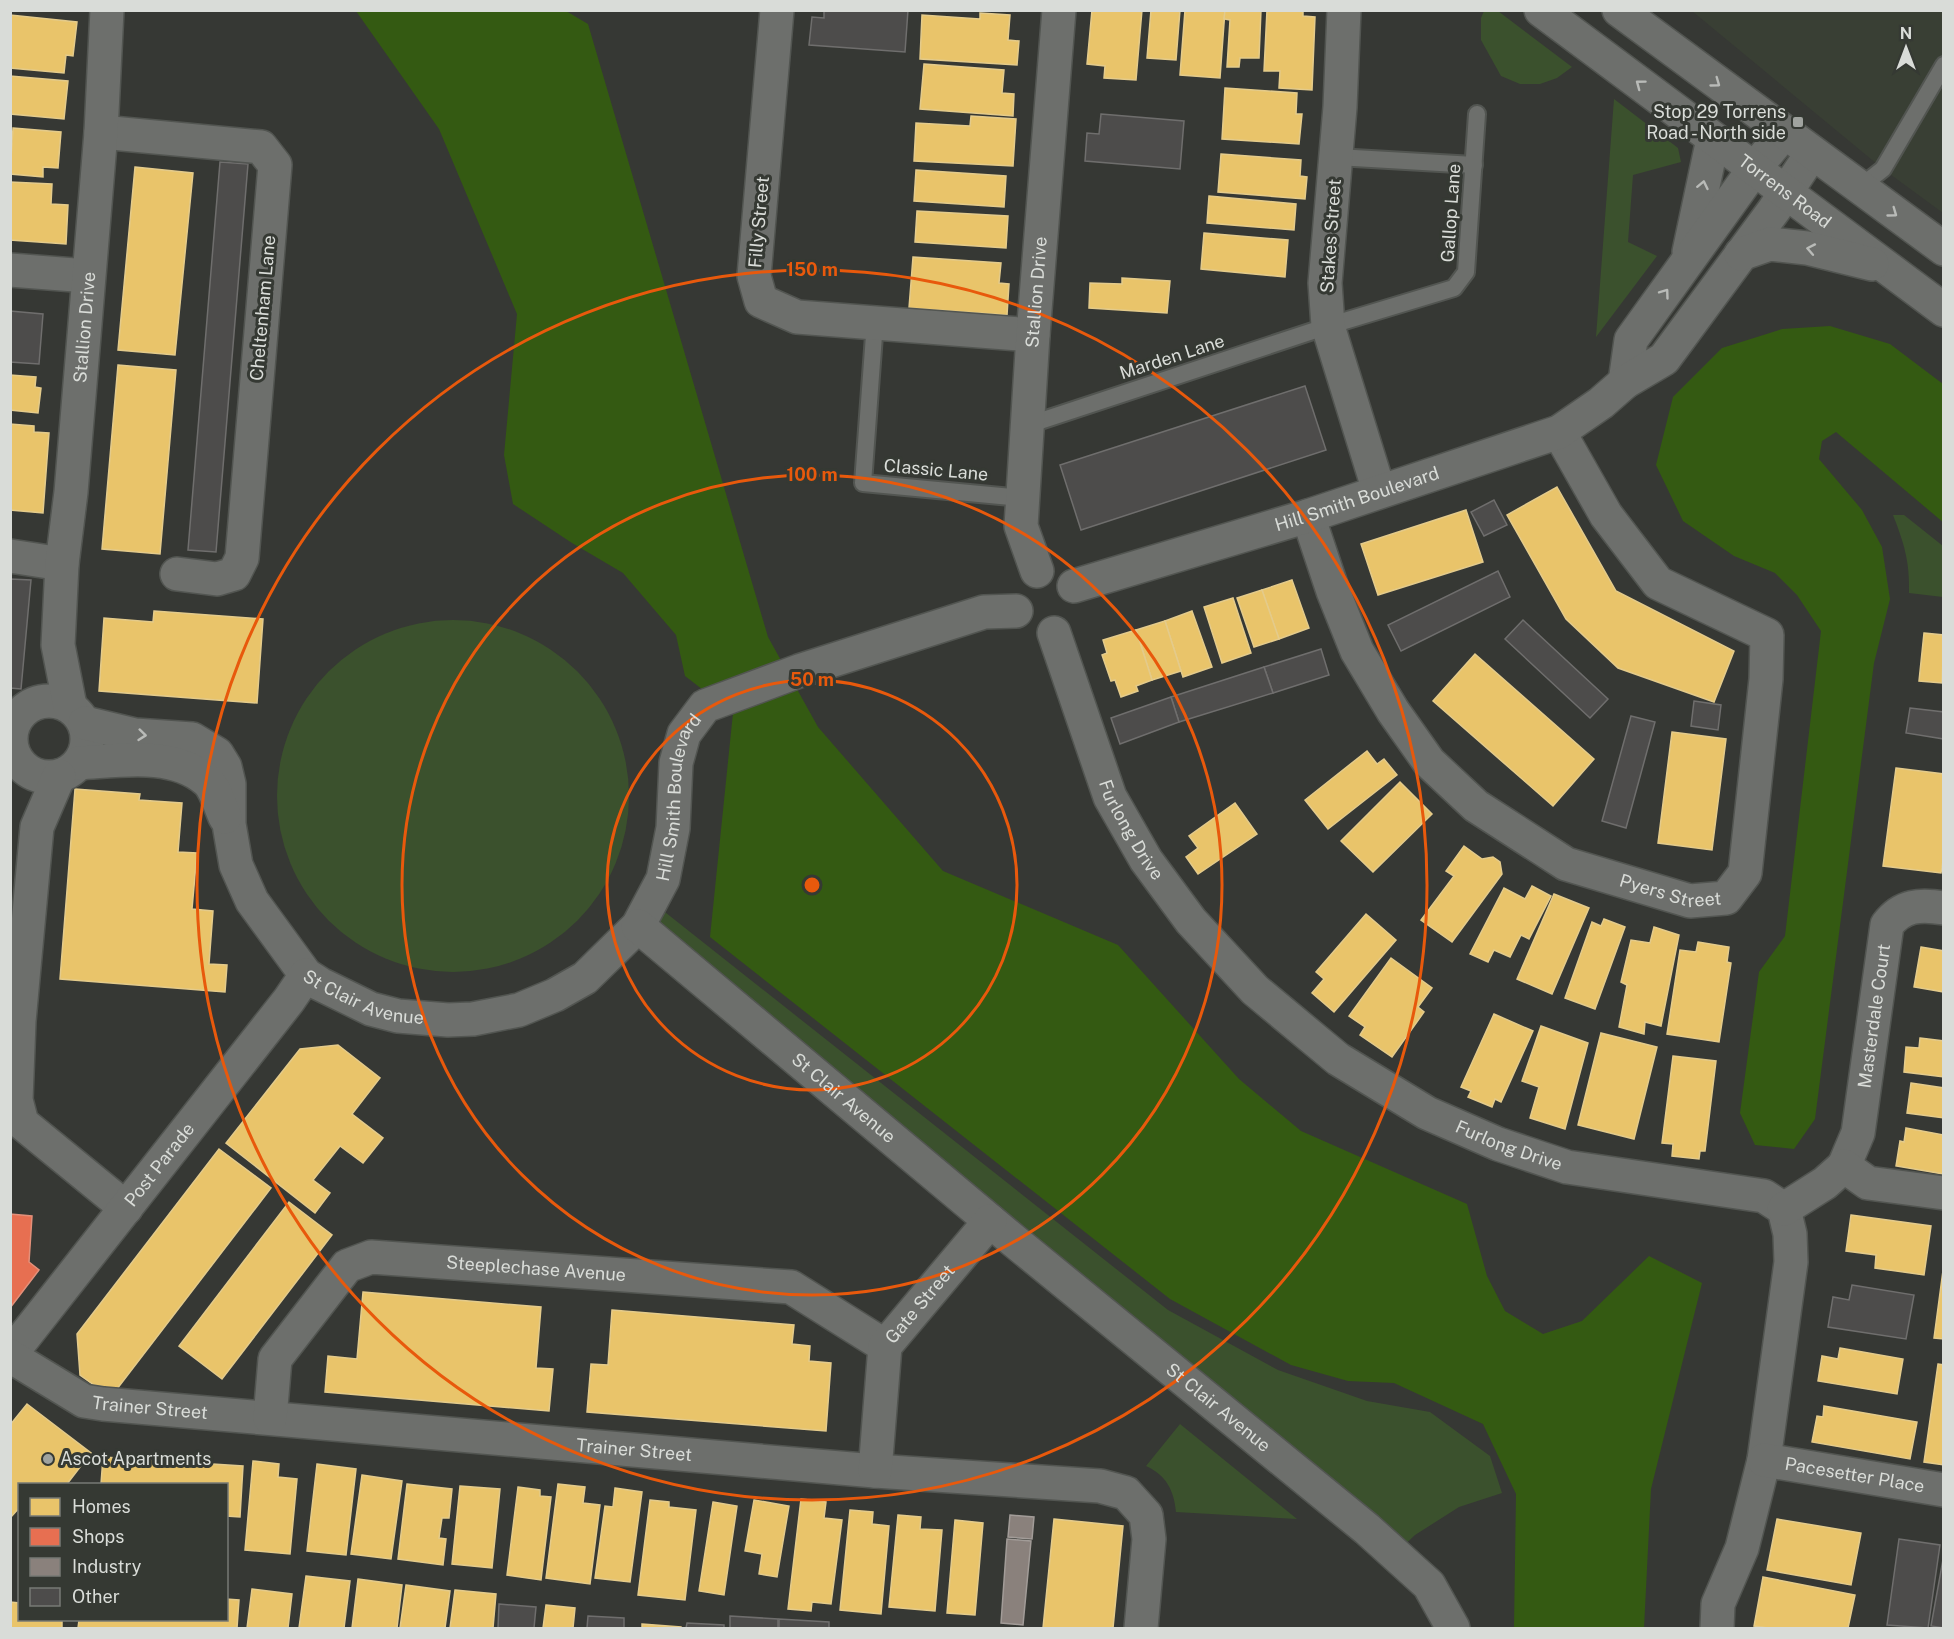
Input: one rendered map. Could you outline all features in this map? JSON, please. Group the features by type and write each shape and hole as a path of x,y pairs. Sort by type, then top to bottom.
{"street":[{"name":"Stallion Drive","path":"77,715 58,645 62,564 71,492 101,132 107,10"},
{"name":"Filly Street","path":"777,10 754,276 761,301 797,317 1033,335"},
{"name":"Stallion Drive","path":"1037,571 1021,526 1022,498 1059,10"},
{"name":"Stakes Street","path":"1344,10 1337,157 1325,283 1329,326 1379,491"},
{"name":"Torrens Road","path":"1541,10 1944,310"},
{"path":"1618,10 1944,249"},
{"name":"Cheltenham Lane","path":"101,132 261,147 275,165 242,558 234,574 217,579 177,574"},
{"path":"1625,382 1631,340 1754,170 1784,133"},
{"path":"1687,263 1713,139"},
{"name":"Hill Smith Boulevard","path":"1074,586 1308,516 1559,432 1601,403 1625,382 1664,359 1742,254 1812,153"},
{"path":"1742,254 1770,244 1808,248 1888,268"},
{"path":"10,270 88,276"},
{"name":"Pyers Street","path":"1308,516 1333,591 1357,651 1393,711 1429,762 1476,806 1566,864 1690,901 1726,898 1745,873 1766,679 1767,635 1658,583 1606,515 1559,432"},
{"path":"10,556 62,564"},
{"path":"1037,571 1058,572 1068,578 1077,596 1076,615 1070,623 1054,633 1035,631 1026,627 1016,611 1014,601 1021,582 1037,571"},
{"name":"Hill Smith Boulevard","path":"638,926 663,879 673,828 676,763 684,734 705,706 799,671 984,612 1016,611"},
{"name":"Furlong Drive","path":"1054,633 1110,797 1146,860 1191,921 1255,990 1338,1059 1427,1113 1498,1144 1567,1167 1764,1196 1784,1209"},
{"name":"Stallion Drive","path":"21,712 58,645"},
{"path":"37,827 11,744 11,732 21,712 49,700 64,703 77,715 88,744 69,769 37,827 15,1021 16,1100 22,1123 126,1208"},
{"name":"St Clair Avenue","path":"77,715 135,735 192,739 217,754 225,767 229,784 229,824 236,865 252,901 306,975 371,1009 398,1016 448,1020 473,1019 519,1010 555,995 585,978 638,926 990,1221 1374,1536 1429,1584 1453,1629"},
{"path":"17,760 41,776 69,769"},
{"name":"St Clair Avenue","path":"69,769 141,760 172,763 208,781 229,824"},
{"name":"Masterdale Court","path":"1844,1166 1858,1133 1887,925 1903,909 1915,906 1944,908"},
{"name":"Post Parade","path":"10,1356 306,975"},
{"path":"1717,1629 1718,1604 1742,1548 1764,1460 1791,1262 1790,1234 1784,1209 1825,1184 1844,1166 1868,1183 1944,1193"},
{"name":"Gate Street","path":"875,1471 885,1346 990,1221"},
{"name":"Steeplechase Avenue","path":"270,1418 275,1359 347,1266 371,1257 791,1287 885,1346"},
{"name":"Trainer Street","path":"10,1356 84,1401 103,1404 875,1471 1100,1486 1126,1493 1146,1515 1149,1539 1141,1629"},
{"name":"Pacesetter Place","path":"1764,1460 1944,1490"}],"lane":[{"path":"1859,188 1883,168 1944,65"},
{"name":"Gallop Lane","path":"1329,326 1454,288 1466,272 1477,114"},
{"path":"1337,157 1474,165"},
{"name":"Classic Lane","path":"875,322 863,483 1022,498"},
{"name":"Marden Lane","path":"1028,424 1329,326"}],"shaded area":[{"path":"356,11 566,11 588,24 768,637 818,727 943,871 1118,945 1239,1079 1301,1131 1467,1204 1487,1276 1505,1311 1543,1334 1582,1321 1649,1256 1702,1283 1651,1489 1644,1628 1514,1628 1516,1494 1483,1424 1394,1383 1348,1381 1291,1365 1170,1299 710,937 733,713 685,676 676,635 623,573 513,504 504,455 517,314 439,129"},
{"path":"1484,11 1498,11 1572,67 1557,78 1540,84 1520,84 1501,76 1481,40 1481,18"},
{"path":"1692,11 1943,11 1943,213 1883,169"},
{"path":"1614,99 1678,148 1681,162 1633,175 1628,242 1657,256 1596,337"},
{"path":"1830,326 1890,344 1943,384 1944,523 1836,432 1822,441 1819,459 1862,510 1882,547 1890,599 1874,663 1815,1119 1794,1149 1755,1145 1740,1113 1759,972 1785,936 1821,631 1797,595 1775,573 1734,556 1683,521 1656,465 1673,397 1722,348 1782,329"},
{"path":"1893,515 1904,515 1943,546 1943,597 1909,593 1906,553"},
{"path":"453,620 487,623 520,633 551,650 578,671 599,698 616,729 626,762 629,796 626,830 616,863 599,894 578,921 551,942 520,959 487,969 453,972 419,969 386,959 355,942 328,921 307,894 290,863 280,830 277,796 280,762 290,729 307,698 328,671 355,650 386,633 419,623"},
{"path":"651,901 1168,1310 1278,1370 1367,1401 1430,1412 1490,1456 1502,1493 1459,1507 1415,1535 1395,1554 638,926"},
{"path":"1180,1424 1297,1519 1176,1512 1168,1484 1159,1474 1146,1466"}],"building: Homes":[{"path":"1092,10 1142,10 1136,80 1104,78 1105,66 1087,64"},
{"path":"1151,10 1180,10 1176,60 1147,58"},
{"path":"1185,10 1225,10 1220,78 1180,75"},
{"path":"1225,10 1261,10 1259,58 1240,58 1239,67 1227,67 1230,20 1224,19"},
{"path":"1267,10 1303,10 1303,16 1315,17 1312,90 1279,88 1280,71 1264,71"},
{"path":"980,13 1010,15 1008,40 1019,41 1017,65 920,59 922,15 980,19"},
{"path":"10,15 77,22 73,56 66,55 64,73 10,68"},
{"path":"924,64 1004,70 1002,93 1014,94 1013,116 920,109"},
{"path":"10,76 68,81 64,119 10,114"},
{"path":"1225,88 1297,93 1296,114 1302,114 1299,144 1222,139"},
{"path":"971,116 1016,119 1013,166 914,161 916,123 970,126"},
{"path":"13,128 61,132 58,168 43,167 43,177 10,174"},
{"path":"1221,154 1301,160 1300,176 1307,177 1305,199 1218,192"},
{"path":"135,167 193,173 175,355 118,350"},
{"path":"916,170 1006,176 1004,207 914,201"},
{"path":"10,182 52,184 51,204 68,205 66,244 10,240"},
{"path":"1209,196 1296,204 1294,230 1207,223"},
{"path":"917,211 1008,216 1006,248 915,242"},
{"path":"1204,233 1288,240 1285,277 1201,269"},
{"path":"913,257 1001,263 999,283 1009,284 1007,315 909,308"},
{"path":"1122,278 1170,281 1167,313 1089,308 1090,283 1122,284"},
{"path":"118,365 176,370 160,554 102,549"},
{"path":"10,375 36,377 35,387 41,388 38,413 10,410"},
{"path":"10,424 34,426 34,432 49,433 43,513 10,510"},
{"path":"1557,487 1616,591 1734,651 1714,702 1618,668 1566,619 1507,515"},
{"path":"1466,510 1483,562 1378,595 1361,544"},
{"path":"1292,580 1309,628 1279,639 1262,590"},
{"path":"1262,590 1279,639 1254,647 1237,598"},
{"path":"1233,598 1251,653 1222,663 1204,607"},
{"path":"154,611 263,619 257,703 99,691 104,618 153,622"},
{"path":"1192,611 1212,667 1183,677 1165,621"},
{"path":"1165,621 1181,671 1152,680 1136,630"},
{"path":"1136,630 1152,680 1136,686 1138,691 1121,697 1115,680 1111,681 1102,655 1107,653 1103,640"},
{"path":"1924,633 1944,635 1942,683 1919,681"},
{"path":"1475,654 1594,759 1553,806 1433,701"},
{"path":"1672,732 1726,739 1712,850 1658,843"},
{"path":"1367,751 1377,764 1384,759 1397,775 1328,829 1305,800"},
{"path":"1896,768 1944,774 1944,855 1941,873 1883,866"},
{"path":"1400,782 1432,814 1373,872 1341,841"},
{"path":"75,789 140,794 139,800 182,803 178,852 197,853 192,909 213,911 209,964 227,965 225,992 60,979"},
{"path":"1235,803 1257,834 1198,874 1186,857 1198,848 1189,836"},
{"path":"1464,846 1482,859 1493,857 1500,862 1502,874 1452,942 1421,920 1454,876 1446,871"},
{"path":"1532,886 1551,896 1529,939 1521,935 1510,957 1494,950 1488,962 1470,954 1504,888 1525,899"},
{"path":"1554,894 1589,908 1552,994 1517,979"},
{"path":"1366,914 1396,940 1334,1012 1312,993 1324,979 1316,972"},
{"path":"1604,919 1625,927 1595,1009 1565,998 1592,922 1601,926"},
{"path":"1654,927 1679,935 1661,1026 1645,1022 1644,1034 1619,1027 1627,985 1621,982 1631,940 1650,943"},
{"path":"1698,942 1729,947 1727,962 1731,963 1719,1042 1667,1034 1680,950 1696,952"},
{"path":"1921,947 1944,951 1944,992 1914,987"},
{"path":"1391,958 1432,988 1418,1007 1424,1012 1392,1057 1360,1035 1365,1027 1349,1016"},
{"path":"1494,1014 1533,1031 1501,1102 1495,1099 1492,1107 1468,1097 1471,1091 1461,1087"},
{"path":"1541,1026 1588,1043 1565,1129 1530,1118 1539,1087 1522,1081"},
{"path":"1601,1033 1657,1047 1634,1139 1578,1125"},
{"path":"1920,1038 1944,1041 1944,1077 1904,1072 1906,1047 1919,1048"},
{"path":"338,1045 380,1078 352,1114 383,1138 363,1163 340,1146 313,1180 330,1193 315,1213 226,1143 300,1049"},
{"path":"1673,1056 1716,1061 1705,1151 1700,1151 1699,1159 1672,1156 1673,1144 1662,1143"},
{"path":"1911,1083 1944,1088 1944,1118 1907,1113"},
{"path":"1906,1128 1944,1135 1944,1174 1896,1166 1900,1141 1904,1142"},
{"path":"219,1149 271,1188 117,1389 94,1385 80,1375 77,1334"},
{"path":"289,1202 332,1235 222,1379 179,1346"},
{"path":"1851,1215 1931,1226 1924,1275 1875,1268 1876,1255 1846,1251"},
{"path":"1944,1263 1944,1339 1934,1338"},
{"path":"363,1292 541,1307 536,1368 553,1369 549,1411 325,1392 328,1356 357,1359"},
{"path":"612,1310 794,1325 792,1344 810,1346 809,1361 831,1363 826,1431 587,1412 591,1364 608,1365"},
{"path":"1840,1348 1903,1359 1897,1394 1818,1381 1822,1356 1838,1359"},
{"path":"1938,1364 1944,1365 1944,1465 1924,1462"},
{"name":"Ascot Apartments","path":"27,1404 91,1453 68,1483 18,1483 18,1509 10,1518 10,1425"},
{"path":"1824,1406 1917,1422 1910,1459 1812,1442 1817,1416 1823,1417"},
{"path":"103,1457 243,1466 240,1517 228,1516 228,1483 101,1483"},
{"path":"253,1461 279,1464 278,1477 297,1479 290,1554 245,1550"},
{"path":"317,1464 356,1469 346,1555 307,1551"},
{"path":"362,1475 402,1481 391,1559 351,1554"},
{"path":"407,1484 452,1489 449,1518 442,1518 439,1538 446,1539 443,1565 398,1559"},
{"path":"558,1484 585,1487 583,1503 600,1505 590,1584 546,1578"},
{"path":"460,1486 500,1489 492,1568 452,1564"},
{"path":"518,1487 540,1490 540,1496 551,1497 541,1580 507,1575"},
{"path":"615,1488 642,1492 630,1582 595,1578 605,1506 613,1507"},
{"path":"801,1499 826,1502 824,1518 842,1520 831,1604 812,1602 811,1611 788,1609"},
{"path":"650,1500 669,1502 669,1507 696,1510 685,1600 638,1595"},
{"path":"754,1500 789,1506 777,1577 759,1574 762,1554 745,1551"},
{"path":"713,1502 737,1506 724,1595 699,1591"},
{"path":"850,1510 873,1512 872,1524 889,1526 881,1614 840,1610"},
{"path":"898,1515 921,1517 920,1529 942,1530 935,1611 889,1607"},
{"path":"1054,1519 1123,1526 1113,1628 1043,1628"},
{"path":"1777,1519 1861,1533 1851,1585 1767,1570"},
{"path":"955,1520 983,1523 975,1615 947,1613"},
{"path":"306,1576 350,1581 344,1628 299,1628"},
{"path":"1763,1577 1855,1595 1848,1628 1754,1626"},
{"path":"358,1579 402,1585 397,1628 352,1628"},
{"path":"406,1585 450,1591 445,1628 400,1628"},
{"path":"252,1589 292,1594 288,1628 247,1628"},
{"path":"455,1590 496,1594 493,1628 450,1628"},
{"path":"228,1599 239,1600 237,1628 78,1628 79,1621 228,1621"},
{"path":"10,1602 18,1603 18,1621 62,1621 62,1628 10,1628"},
{"path":"546,1605 575,1608 573,1628 543,1628"},
{"path":"642,1624 681,1627 681,1628 642,1628"}],"building: Shops":[{"path":"10,1214 32,1216 29,1262 39,1270 10,1308"}],"building: Industry":[{"path":"1010,1515 1034,1517 1032,1539 1008,1537"},
{"path":"1007,1539 1031,1541 1023,1625 1001,1623"}],"building: Other":[{"path":"824,10 908,10 905,52 809,45 812,17 824,18"},
{"path":"1101,114 1184,121 1180,169 1085,161 1087,133 1099,134"},
{"path":"220,162 248,164 216,552 188,550"},
{"path":"10,311 43,314 39,364 10,362"},
{"path":"1305,386 1326,450 1081,530 1060,465"},
{"path":"1494,500 1507,525 1484,536 1471,512"},
{"path":"1498,571 1510,597 1401,651 1388,625"},
{"path":"10,579 31,580 21,689 10,688"},
{"path":"1523,620 1608,699 1590,718 1505,639"},
{"path":"1321,649 1329,675 1273,693 1264,667"},
{"path":"1264,667 1273,693 1179,722 1171,697"},
{"path":"1171,697 1179,722 1120,744 1111,718"},
{"path":"1694,701 1721,705 1718,730 1691,726"},
{"path":"1910,708 1944,712 1944,739 1906,733"},
{"path":"1631,716 1655,722 1626,828 1602,821"},
{"path":"1852,1285 1914,1295 1906,1339 1828,1327 1833,1297 1849,1300"},
{"path":"1899,1539 1940,1545 1928,1628 1887,1625"},
{"path":"1944,1554 1944,1628 1931,1626"},
{"path":"499,1604 536,1607 534,1628 498,1628"},
{"path":"588,1616 624,1618 624,1628 587,1628"},
{"path":"730,1616 778,1619 778,1628 730,1628"},
{"path":"779,1619 829,1622 829,1628 779,1628"},
{"path":"687,1623 724,1625 724,1628 686,1628"}],"place":[{"name":"Stop 29 Torrens Road - North side","path":"1798,122"},
{"name":"Ascot Apartments","path":"48,1459"}]}
